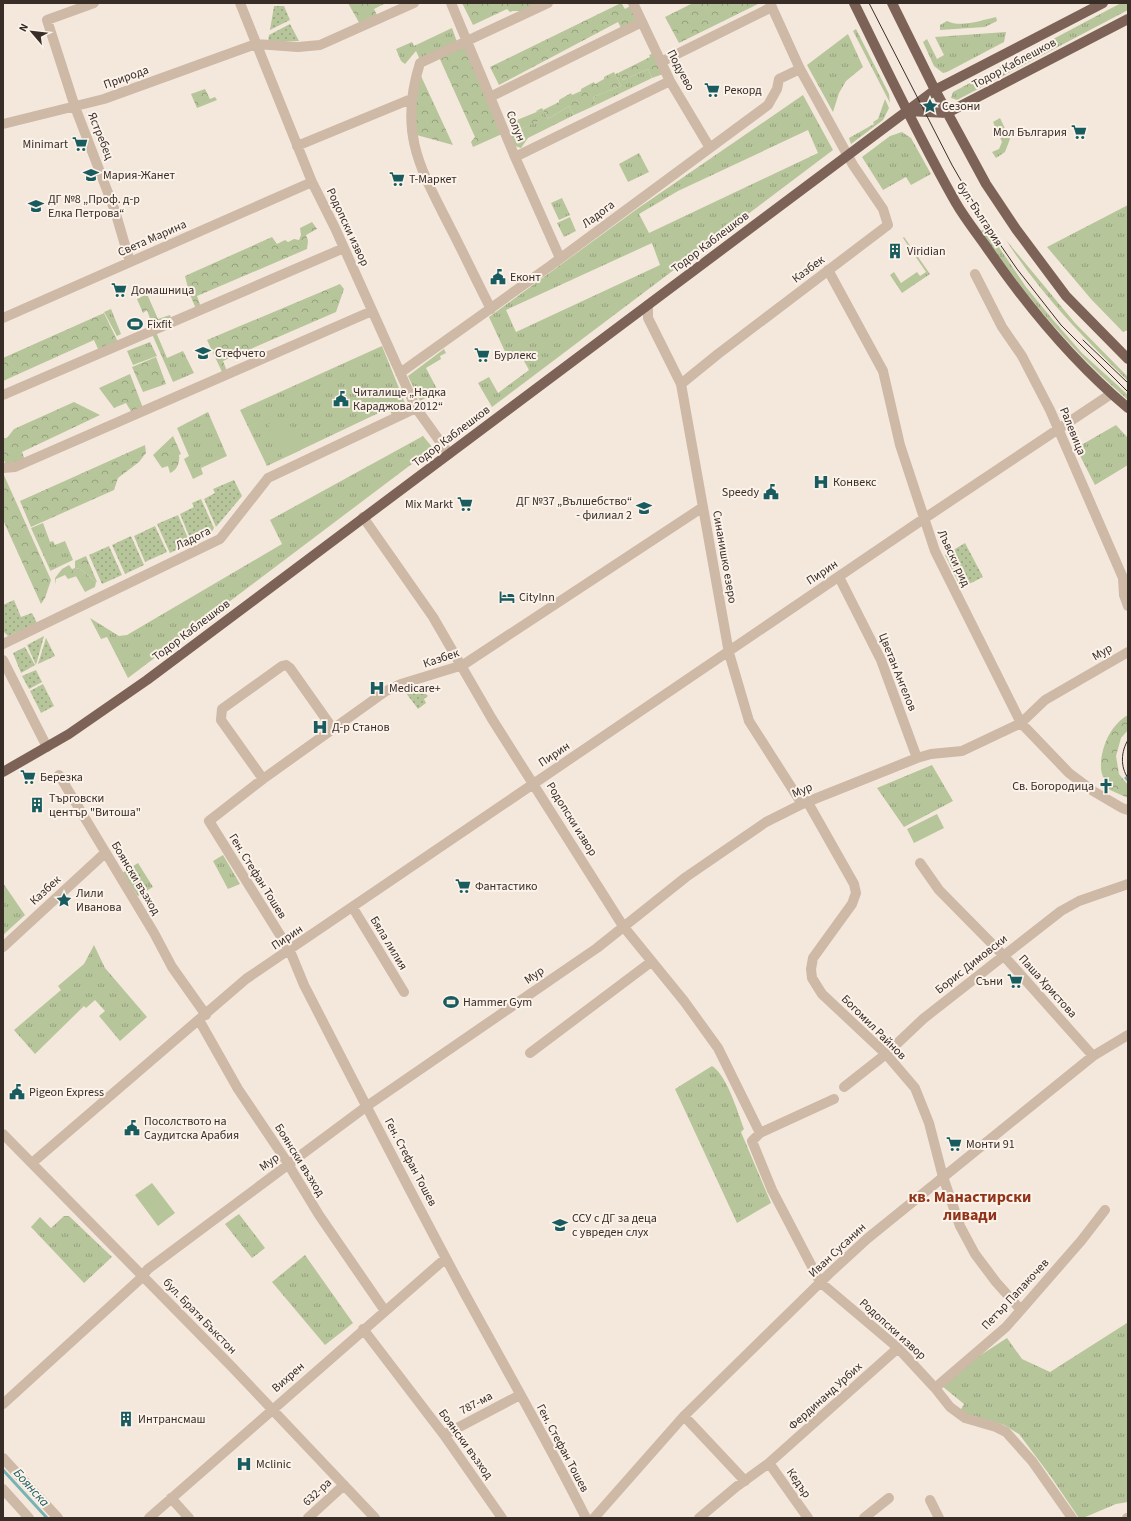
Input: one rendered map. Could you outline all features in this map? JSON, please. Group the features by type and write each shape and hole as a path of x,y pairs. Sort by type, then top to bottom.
{"main road":[{"name":"бул. България","path":"854,3 956,204 1038,318 1111,394 1128,408"},
{"name":"бул. България","path":"892,3 935,90 986,184 1016,229 1066,296 1128,359"},
{"name":"Тодор Каблешков","path":"3,772 95,717 147,680 935,90 1103,3"},
{"name":"Тодор Каблешков","path":"948,113 1128,19"},
{"path":"908,111 948,113"}],"street":[{"name":"Ястребец","path":"94,3 47,20 75,108 115,211 130,262"},
{"name":"Родопски извор","path":"240,3 312,182 344,248 416,408 449,454"},
{"path":"256,44 298,46 320,45 414,3"},
{"name":"Солун","path":"451,3 515,157 560,258"},
{"path":"491,309 421,171 412,134 411,99 420,63 548,3"},
{"name":"Подуево","path":"633,3 670,81 710,148"},
{"path":"661,62 771,5 800,69 847,156"},
{"path":"490,97 642,22"},
{"name":"Природа","path":"3,124 75,108 104,99 256,44"},
{"name":"Ладога","path":"400,373 491,309 768,105 777,89 779,79 800,69"},
{"path":"515,157 670,81"},
{"path":"297,146 411,99"},
{"name":"Казбек","path":"680,384 888,225 883,209 847,156"},
{"name":"Света Марина","path":"3,318 312,182"},
{"path":"3,395 344,248"},
{"name":"Лъвски рид","path":"828,270 883,371 900,445 923,519 935,551 1021,723 1069,773 1093,791 1128,810"},
{"name":"Ралевица","path":"975,274 1002,327 1022,356 1050,410 1123,578 1124,594 1128,606"},
{"name":"Синанишко езеро","path":"648,305 648,318 680,384 729,653 749,721 804,803 854,884 856,893"},
{"path":"3,468 15,467 372,311"},
{"name":"Пирин","path":"32,1163 203,1018 246,979 290,951 729,653 923,519 1111,394"},
{"name":"Ладога","path":"3,644 220,539 268,478 416,408"},
{"name":"Казбек","path":"210,821 263,779 394,687 463,665 703,507"},
{"name":"Родопски извор","path":"363,517 433,616 463,665 492,719 623,926 684,1001 718,1048 760,1133 752,1141 772,1190 820,1282 898,1348 935,1388 950,1407 961,1416 996,1427 1006,1432 1032,1461 1072,1518"},
{"name":"Цветан Ангелов","path":"839,577 881,660 917,758"},
{"name":"Мур","path":"3,1404 143,1276 148,1269 367,1106 594,949 686,877 766,822 804,803 917,758 931,754 962,751 1021,723 1045,700 1128,652"},
{"path":"3,660 47,747"},
{"path":"263,779 221,720 222,709 282,666 286,665 290,668 333,729"},
{"name":"Боянски възход","path":"59,775 153,931 172,967 203,1018 238,1089 288,1164 319,1215 385,1311"},
{"name":"Ген. Стефан Тошев","path":"210,821 290,951 304,985 446,1258 520,1395 554,1454 586,1518"},
{"name":"Казбек","path":"3,947 105,853"},
{"name":"Паша Христова","path":"920,863 939,890 1003,955 1093,1056"},
{"name":"Борис Димовски","path":"844,1087 886,1054 923,1018 1061,911 1079,902 1128,884"},
{"name":"Богомил Райнов","path":"856,893 852,904 813,958 811,970 812,978 822,994 886,1054 915,1088 929,1123 943,1177 960,1226 975,1254 996,1282 1021,1310"},
{"name":"Бяла лилия","path":"353,908 404,992"},
{"path":"530,1053 651,962"},
{"name":"Иван Сусанин","path":"594,1518 684,1416 820,1282 868,1238 1093,1056 1128,1035"},
{"path":"760,1133 834,1099"},
{"name":"бул. Братя Бъкстон","path":"3,1134 272,1409 375,1518"},
{"name":"Петър Папакочев","path":"935,1388 1006,1327 1105,1210"},
{"name":"Вихрен","path":"149,1518 363,1329 446,1258"},
{"name":"Боянски възход","path":"363,1329 444,1435 502,1518"},
{"name":"Фердинанд Урбих","path":"699,1518 768,1463 898,1348"},
{"name":"787-ма","path":"444,1435 520,1395"},
{"path":"684,1416 745,1481"},
{"path":"3,1458 58,1518"},
{"name":"Кедър","path":"768,1463 808,1518"},
{"name":"632-ра","path":"308,1518 344,1485"},
{"path":"3,1489 29,1518"},
{"path":"171,1498 189,1518"},
{"path":"864,1518 889,1498"},
{"path":"930,1500 940,1518"}],"green space":[{"path":"348,3 386,3 374,9 378,17 361,26"},
{"path":"462,3 547,3 521,11 510,12 507,9 473,25"},
{"path":"621,3 625,9 632,5 640,21 622,30 618,22 499,85 490,67"},
{"path":"693,3 758,4 679,43 665,17"},
{"path":"1121,3 1128,3 1128,10 957,100 951,98 953,92"},
{"path":"274,6 284,6 290,20 270,30"},
{"path":"996,17 997,21 985,27 940,30 940,25 947,21 965,24"},
{"path":"290,24 299,41 268,41 269,35"},
{"path":"452,28 457,42 421,62 416,51 405,64 401,61 396,49 412,42 414,46"},
{"path":"856,29 889,94 890,103 853,31"},
{"path":"1006,32 1004,42 943,73 934,66 923,42 927,39 937,59 944,55 935,37"},
{"path":"848,34 863,67 846,81 839,93 833,112 807,65"},
{"path":"466,44 502,134 473,147 471,142 475,137 439,57"},
{"path":"654,53 666,73 652,78 648,69 623,80 618,73 650,57 649,55"},
{"path":"648,69 652,78 596,105 593,97 621,86 615,74 618,73 623,80"},
{"path":"614,72 621,86 593,97 596,105 574,115 569,106 548,119 543,110 559,102 559,100 571,93 572,95 581,91 581,89 594,82 595,84"},
{"path":"421,76 453,145 413,134 411,103"},
{"path":"205,89 210,99 215,97 217,100 197,108 191,94"},
{"path":"803,95 833,150 492,407 478,383 489,377 498,393 529,370 519,352 508,358 489,317 637,209","holes":["808,130 818,153 649,233 639,214 678,191","652,243 660,265 516,332 506,310"]},
{"path":"885,99 889,108 883,120 851,144 849,138 874,124 873,122 878,119"},
{"path":"569,106 574,115 528,138 521,148 515,146 511,138 513,133 543,118 539,111 536,111 542,108 548,119"},
{"path":"539,111 544,118 513,133 506,116 513,112 517,120"},
{"path":"1000,118 1010,139 1005,152 996,158 992,152 999,149 1002,142 993,122"},
{"path":"902,132 911,138 931,174 911,185 906,177 883,190 862,157 890,136"},
{"path":"639,153 649,172 628,182 619,164"},
{"path":"562,198 570,215 559,220 551,203"},
{"path":"1128,205 1128,330 1123,332 1091,299 1047,247"},
{"path":"570,217 576,231 564,237 557,223"},
{"path":"312,222 317,229 306,235 308,241 307,249 197,296 201,307 196,309 189,292 185,276 272,237 277,244 285,240 288,242 294,239 299,240 301,235 300,228"},
{"path":"986,228 1026,287 1053,320 1082,353 1128,395 1128,400 1087,362 1031,299 981,231"},
{"path":"904,237 930,274 902,293 890,275 894,272 901,283 917,272 920,276 926,272 903,238"},
{"path":"1006,240 1075,323 1128,377 1128,381 1062,314 1033,278"},
{"path":"340,284 344,289 336,312 223,361 227,371 223,374 207,340"},
{"path":"147,294 158,319 170,315 172,321 153,327 147,310 143,313 137,299"},
{"path":"111,309 121,334 117,336 104,312"},
{"path":"104,313 118,342 98,349 94,340 3,381 3,358"},
{"path":"156,332 167,358 183,351 194,373 173,382 152,334"},
{"path":"150,342 157,356 133,365 127,351"},
{"path":"382,346 407,408 392,415 389,408 267,466 240,410"},
{"path":"444,349 446,353 440,356 441,359 426,368 438,391 420,401 408,376"},
{"path":"156,357 166,384 143,392 132,367"},
{"path":"130,374 143,408 132,413 126,403 114,408 99,388"},
{"path":"74,402 100,415 22,452 25,460 6,464 3,459 3,438 7,438 14,429"},
{"path":"208,412 227,456 201,468 203,474 193,479 184,459 189,456 177,428"},
{"path":"286,416 301,450 283,458 268,424"},
{"path":"1116,425 1128,438 1128,465 1095,485 1076,448"},
{"path":"173,436 181,454 179,455 178,466 170,473 168,466 162,468 153,455"},
{"path":"423,436 433,448 128,678 107,637 101,639 90,618 119,636 127,635 282,544 270,520"},
{"path":"145,445 146,453 139,462 118,478 114,490 31,527 20,501"},
{"path":"3,473 51,580 45,598 41,604 3,520"},
{"path":"234,480 242,496 216,527 204,499 215,493 213,489"},
{"path":"201,499 214,528 211,533 192,543 180,514 194,507 192,503"},
{"path":"178,515 190,543 170,553 157,524"},
{"path":"43,523 50,542 53,541 55,545 65,541 73,560 50,571 51,564 50,570 31,528"},
{"path":"155,526 167,552 145,562 134,536"},
{"path":"131,536 144,565 125,574 112,545"},
{"path":"965,543 983,577 963,587 960,586 945,555"},
{"path":"109,546 122,575 102,584 89,555"},
{"path":"86,556 97,582 80,569 75,568 75,561"},
{"path":"69,565 77,576 68,579 65,575 56,579 56,585 55,578 62,569"},
{"path":"72,569 80,569 96,582 95,587 85,592"},
{"path":"14,600 21,617 32,613 37,623 8,636 3,631 3,605"},
{"path":"44,636 36,665 27,645"},
{"path":"46,638 55,656 38,664"},
{"path":"25,647 35,665 21,673 13,653"},
{"path":"36,670 42,682 29,689 22,676"},
{"path":"43,684 54,706 41,713 30,691"},
{"path":"419,687 428,696 424,699 426,703 418,709 406,693"},
{"path":"1128,715 1128,730 1121,738 1116,756 1119,774 1128,785 1128,798 1110,790 1102,775 1101,761 1104,746 1111,731"},
{"path":"932,765 953,801 904,827 877,788"},
{"path":"937,814 944,828 914,843 907,829"},
{"path":"223,855 240,884 228,889 213,861"},
{"path":"138,863 153,887 138,896 122,873"},
{"path":"3,883 25,915 3,935"},
{"path":"94,945 105,968 147,1017 120,1041 99,1016 105,1011 95,1000 86,1008 84,1006 35,1054 14,1030 61,990 58,986 84,964"},
{"path":"712,1066 722,1077 731,1095 744,1129 741,1132 771,1203 737,1223 675,1089"},
{"path":"152,1183 175,1213 158,1226 135,1195"},
{"path":"239,1214 265,1248 252,1258 225,1224"},
{"path":"64,1216 69,1216 112,1257 84,1283 31,1227 40,1217 51,1228"},
{"path":"305,1255 353,1323 325,1345 272,1282"},
{"path":"1127,1323 1128,1502 1116,1504 1083,1518 1079,1518 1019,1434 1004,1425 989,1420 978,1420 960,1411 964,1404 942,1386 973,1360 1007,1338 1022,1359 1050,1372"}],"waterway":[{"name":"Боянска","path":"3,1470 47,1518"}],"tram line":[{"path":"869,3 952,165 986,224 1017,269 1061,325 1128,392"},
{"path":"1083,340 1128,383"},
{"path":"1128,740 1122,759 1125,774 1128,778"}],"place":[{"name":"Рекорд","path":"712,90"},
{"name":"Сезони","path":"930,106"},
{"name":"Мол България","path":"1079,132"},
{"name":"Minimart","path":"80,144"},
{"name":"Мария-Жанет","path":"91,175"},
{"name":"Т-Маркет","path":"397,179"},
{"name":"ДГ №8 „Проф. д-р Елка Петрова“","path":"36,206"},
{"name":"Viridian","path":"895,251"},
{"name":"Еконт","path":"498,277"},
{"name":"Домашница","path":"119,290"},
{"name":"Fixfit","path":"135,324"},
{"name":"Стефчето","path":"203,353"},
{"name":"Бурлекс","path":"482,355"},
{"name":"Читалище „Надка Караджова 2012“","path":"341,399"},
{"name":"Конвекс","path":"821,482"},
{"name":"Speedy","path":"771,492"},
{"name":"Mix Markt","path":"465,504"},
{"name":"ДГ №37 „Вълшебство“ - филиал 2","path":"644,508"},
{"name":"CityInn","path":"507,597"},
{"name":"Medicare+","path":"377,688"},
{"name":"Д-р Станов","path":"320,727"},
{"name":"Березка","path":"28,777"},
{"name":"Св. Богородица","path":"1106,786"},
{"name":"Търговски център \"Витоша\"","path":"37,805"},
{"name":"Фантастико","path":"463,886"},
{"name":"Лили Иванова","path":"64,900"},
{"name":"Съни","path":"1015,981"},
{"name":"Hammer Gym","path":"451,1002"},
{"name":"Pigeon Express","path":"17,1092"},
{"name":"Посолството на Саудитска Арабия","path":"132,1128"},
{"name":"Монти 91","path":"954,1144"},
{"name":"ССУ с ДГ за деца с увреден слух","path":"560,1225"},
{"name":"Интрансмаш","path":"126,1419"},
{"name":"Mclinic","path":"244,1464"}],"district":[{"name":"кв. Манастирски ливади","path":"970,1205"}]}
